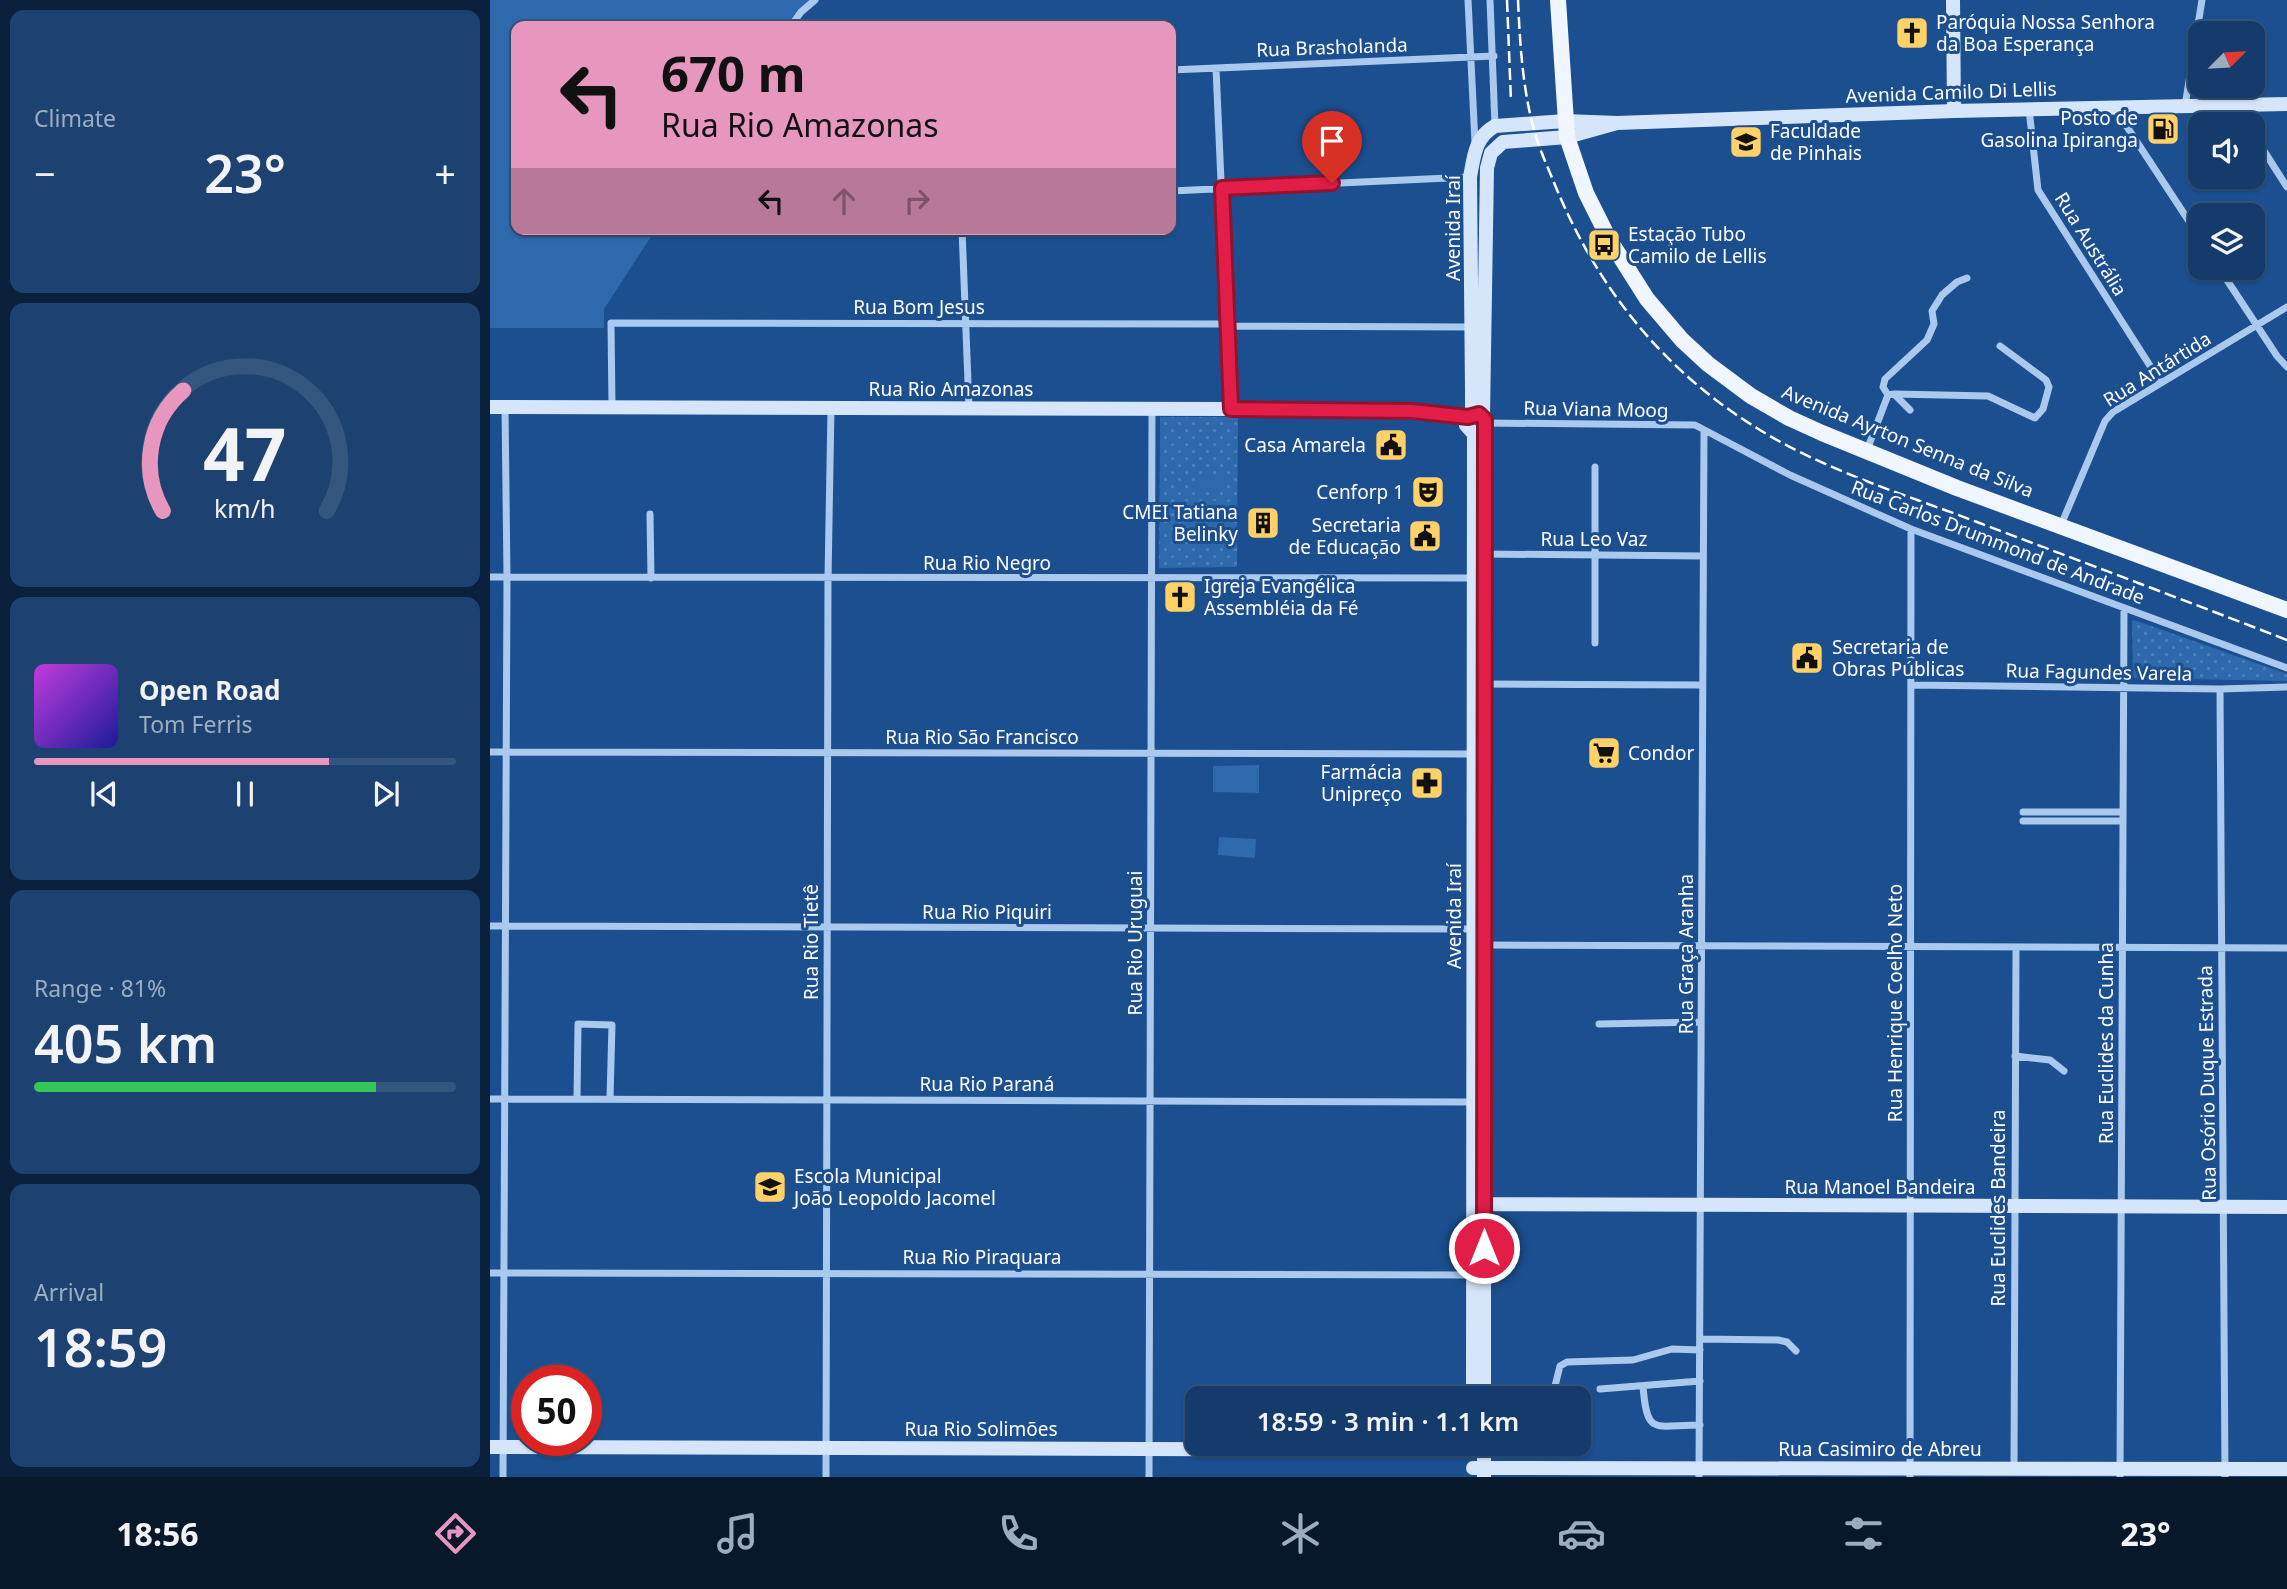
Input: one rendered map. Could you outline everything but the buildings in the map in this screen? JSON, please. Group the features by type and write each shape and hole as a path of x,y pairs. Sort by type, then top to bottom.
{"main road":[{"name":"Avenida Ayrton Senna da Silva","path":"1558,0 1566,129 1586,193 1609,239 1647,299 1682,340 1708,364 1751,396 1789,418 1957,488 2287,610"},
{"path":"1954,0 1959,111"},
{"path":"1959,111 1962,0"},
{"name":"Avenida Camilo Di Lellis","path":"1503,142 1566,129 1617,123 2029,109 2287,104"},
{"name":"Avenida Camilo Di Lellis","path":"1495,127 1566,129"},
{"path":"1476,146 1487,131 1495,127"},
{"name":"Avenida Iraí","path":"1480,1386 1479,775 1484,684 1476,423 1487,168 1491,153 1503,142"},
{"name":"Avenida Iraí","path":"1476,146 1470,177 1472,391 1484,554 1479,578 1473,754 1479,775"},
{"path":"1412,411 1462,405 1472,391"},
{"name":"Rua Rio Amazonas","path":"497,407 1412,411 1476,423"},
{"name":"Avenida Iraí","path":"1478,1079 1484,945 1479,929"},
{"name":"Rua Manoel Bandeira","path":"1478,1205 2287,1208"},
{"name":"Avenida Iraí","path":"1478,1232 1473,1275 1479,1386"},
{"name":"Rua Rio Solimões","path":"497,1447 1185,1448"},
{"name":"Rua Casimiro de Abreu","path":"1478,1473 1910,1473 2014,1469 2225,1473 2287,1469"}],"street":[{"path":"795,21 815,0"},
{"name":"Avenida Iraí","path":"1468,0 1476,146"},
{"path":"1490,0 1495,127"},
{"path":"2185,106 2202,0"},
{"name":"Rua Brasholanda","path":"1176,70 1494,56"},
{"path":"1216,68 1231,409"},
{"path":"2235,105 2239,112"},
{"path":"2114,107 2188,220"},
{"name":"Rua Austrália","path":"2029,109 2038,190 2161,383"},
{"path":"2265,152 2287,187"},
{"path":"1176,191 1470,177"},
{"path":"962,235 969,408"},
{"path":"1910,410 1883,387 1885,379 1927,340 1934,324 1932,311 1942,295 1957,282 1967,278"},
{"path":"2227,280 2287,367"},
{"name":"Rua Antártida","path":"2061,525 2105,421 2113,412 2287,307"},
{"name":"Rua Bom Jesus","path":"612,407 611,323 1473,327"},
{"path":"1891,395 1964,400 1988,396 2035,418 2043,409 2049,387 2046,380 2000,346"},
{"path":"1866,450 1891,395"},
{"path":"497,407 507,577 504,1273 497,1447 503,1477"},
{"name":"Rua Rio Tietê","path":"826,1477 828,579 831,408"},
{"name":"Rua Rio Uruguai","path":"1149,1477 1152,408"},
{"name":"Rua Viana Moog","path":"1476,423 1695,425 1704,431"},
{"name":"Rua Carlos Drummond de Andrade","path":"1704,431 1790,475 1911,529 2287,668"},
{"name":"Rua Graça Aranha","path":"1699,1472 1703,1395 1700,1381 1700,1339 1704,431"},
{"path":"1595,467 1595,643"},
{"path":"650,514 650,578"},
{"name":"Rua Henrique Coelho Neto","path":"1910,1473 1908,1302 1911,1207 1911,529"},
{"name":"Rua Leo Vaz","path":"1484,554 1703,555"},
{"name":"Rua Rio Negro","path":"490,577 1479,578"},
{"name":"Rua Euclides da Cunha","path":"2120,1473 2124,608"},
{"path":"1484,684 1702,685"},
{"name":"Rua Fagundes Varela","path":"1911,685 2220,689 2287,687"},
{"name":"Rua Osório Duque Estrada","path":"2220,689 2225,1473"},
{"name":"Rua Rio São Francisco","path":"490,752 1473,754"},
{"path":"2023,812 2123,812"},
{"path":"2022,821 2123,821"},
{"name":"Rua Rio Piquiri","path":"490,926 1479,929"},
{"path":"1484,945 2287,948"},
{"name":"Rua Euclides Bandeira","path":"2014,1469 2015,947"},
{"path":"1599,1024 1701,1022"},
{"path":"577,1099 578,1024 612,1025 610,1098"},
{"path":"2015,1056 2050,1060 2064,1070"},
{"name":"Rua Rio Paraná","path":"490,1099 1478,1103"},
{"name":"Rua Rio Piraquara","path":"490,1273 1473,1275"},
{"path":"1700,1339 1778,1340 1787,1342 1796,1351"},
{"path":"1555,1386 1560,1366 1567,1362 1633,1360 1672,1349 1700,1350"},
{"path":"1600,1389 1700,1381"},
{"path":"1643,1386 1645,1410 1649,1421 1656,1426 1700,1425"}],"shaded area":[{"path":"490,0 815,0 796,21 511,21 511,235 652,235 604,309 604,328 490,328"},
{"path":"1160,417 1238,417 1237,567 1159,568"},
{"path":"1195,477 1227,477 1227,491 1196,492"},
{"path":"1184,501 1227,501 1227,525 1184,525"},
{"path":"2134,620 2287,674 2287,681 2133,678"},
{"path":"1259,765 1259,793 1213,792 1213,766"},
{"path":"1219,837 1256,839 1255,858 1218,855"}],"railway":[{"path":"1507,0 1511,101"},
{"path":"1518,0 1523,71 1532,123 1543,157 1571,222 1590,257 1634,321 1688,377 1752,425 1805,455 1890,490 2287,640"}],"place":[{"name":"Paróquia Nossa Senhora da Boa Esperança","path":"1912,33"},
{"name":"Posto de Gasolina Ipiranga","path":"2163,129"},
{"name":"Faculdade de Pinhais","path":"1746,142"},
{"name":"Estação Tubo Camilo de Lellis","path":"1604,245"},
{"name":"Casa Amarela","path":"1391,445"},
{"name":"Cenforp 1","path":"1428,492"},
{"name":"CMEI Tatiana Belinky","path":"1263,523"},
{"name":"Secretaria de Educação","path":"1425,536"},
{"name":"Igreja Evangélica Assembléia da Fé","path":"1180,597"},
{"name":"Secretaria de Obras Públicas","path":"1807,658"},
{"name":"Condor","path":"1604,753"},
{"name":"Farmácia Unipreço","path":"1427,783"},
{"name":"Escola Municipal João Leopoldo Jacomel","path":"770,1187"}],"route":[{"path":"1332,183 1222,188 1231,409 1412,411 1468,417 1479,414 1486,423 1484,1248"}]}
